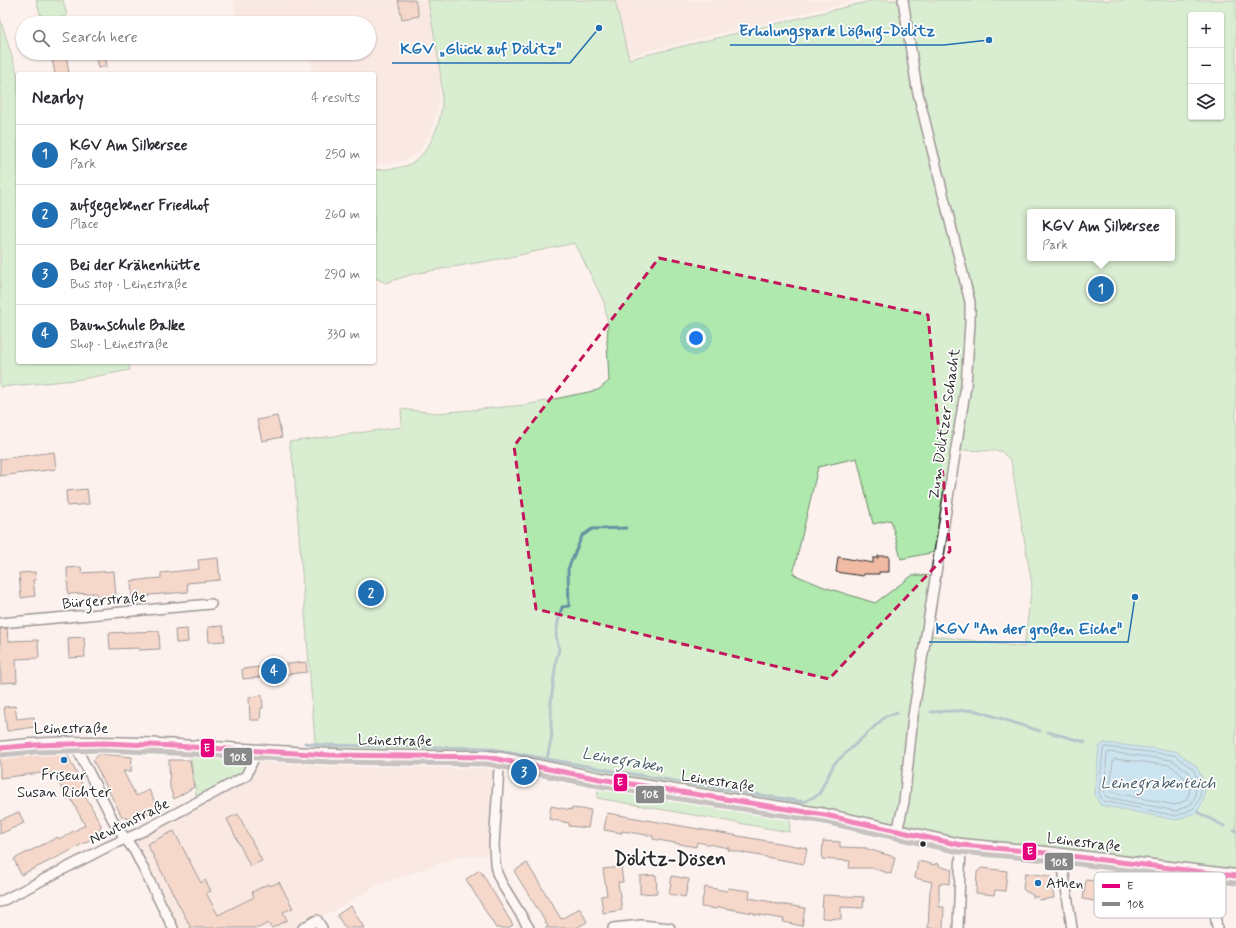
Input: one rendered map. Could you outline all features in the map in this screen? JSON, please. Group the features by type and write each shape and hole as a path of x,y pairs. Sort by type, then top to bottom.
{"main road":[{"name":"Leinestraße","path":"0,748 30,744 74,743 188,747 316,755 486,757 608,780 825,815 961,845 1203,872"},
{"name":"Leinestraße","path":"1226,875 1236,876"}],"street":[{"name":"Zum Dölitzer Schacht","path":"897,832 904,802 913,716 966,386 970,323 970,302 917,89 903,0"},
{"name":"Bürgerstraße","path":"0,623 211,604"},
{"path":"74,743 115,824 134,852 173,928"},
{"name":"Newtonstraße","path":"0,902 107,847 141,832 246,776 257,751"},
{"path":"502,759 499,769 494,844 495,863 497,874 502,884 529,928"},
{"path":"958,928 961,845"},
{"path":"1061,855 1072,928"},
{"path":"1216,918 1217,928"},
{"path":"303,928 320,924"},
{"path":"613,928 641,925 670,928"}],"highlighted area":[{"path":"659,258 928,315 950,551 829,679 536,609 514,446"}],"shaded area":[{"path":"233,0 428,0 441,78 438,108 431,131 418,153 406,160 387,164 376,164 376,72 314,72 311,60 376,60 376,16 236,16"},
{"path":"615,0 858,0 628,56"},
{"path":"257,751 502,759 494,854 456,858 378,885 303,928 173,928 125,839 246,776"}],"green space":[{"path":"36,0 63,0 67,15 41,16"},
{"path":"428,0 615,0 629,59 875,0 1236,0 1236,876 1226,875 1226,872 1203,872 1037,852 792,810 789,832 597,798 600,779 502,759 316,755 294,469 289,442 402,427 401,409 437,413 526,405 598,390 609,381 607,342 608,325 604,302 575,243 510,257 413,274 385,283 376,278 376,170 402,167 410,164 423,153 429,145 434,136 440,117 442,100 441,75","holes":["956,450 1001,451 1011,461 1032,585 1024,647 927,635 936,576 913,575 875,603 824,587 793,574 818,467 857,458 873,524 891,520 901,559 940,551"]},
{"path":"0,18 17,72 16,364 128,364 130,370 76,380 0,387"},
{"path":"189,747 257,751 246,776 197,802"}],"water":[{"name":"Leinegrabenteich","path":"1104,743 1176,751 1196,766 1205,784 1204,799 1197,812 1177,820 1100,805 1095,794 1099,747"}],"building":[{"path":"398,0 415,0 419,16 402,19"},
{"path":"52,60 67,60 69,72 55,72"},
{"path":"96,60 106,60 107,66 98,68"},
{"path":"277,416 282,437 262,441 257,420"},
{"path":"54,452 56,469 0,476 0,459"},
{"path":"87,489 89,504 67,506 66,491"},
{"path":"878,556 889,556 889,572 864,574 863,576 836,572 838,557 873,563 873,558 878,558"},
{"path":"218,558 220,580 187,583 188,592 132,598 131,581 161,578 161,573 199,569 198,560"},
{"path":"81,567 82,573 114,571 116,597 97,599 97,593 68,594 67,568"},
{"path":"35,572 36,580 33,580 35,596 21,598 19,573"},
{"path":"223,626 225,641 209,642 208,627"},
{"path":"7,628 8,641 38,640 39,658 16,659 17,682 1,683 0,629"},
{"path":"187,629 188,642 176,643 175,630"},
{"path":"159,631 160,649 110,649 109,633"},
{"path":"84,637 85,657 69,658 68,638"},
{"path":"306,662 307,672 243,679 242,669"},
{"path":"262,695 263,708 261,708 260,720 250,720 249,697"},
{"path":"15,706 17,719 34,717 35,727 7,731 4,707"},
{"path":"46,753 62,753 68,756 85,790 83,791 101,825 99,835 21,875 14,859 58,837 59,839 85,825 70,797 67,799 54,773 0,778 0,758"},
{"path":"100,754 132,757 131,772 123,771 136,796 149,790 158,808 133,820 122,817 93,760"},
{"path":"169,760 190,760 194,787 174,799 170,788"},
{"path":"551,806 571,810 571,808 591,810 588,828 569,826 569,823 549,819"},
{"path":"19,812 24,823 0,834 0,820"},
{"path":"607,813 807,848 804,864 728,850 729,848 697,842 696,847 653,839 653,836 604,830"},
{"path":"238,814 262,861 250,866 227,819"},
{"path":"174,831 201,883 205,880 211,891 206,893 218,915 254,897 252,892 268,884 270,886 279,882 293,908 283,912 287,920 272,928 268,923 259,928 191,928 147,844"},
{"path":"823,841 840,842 840,847 867,848 895,857 891,874 872,868 849,868 850,861 822,859"},
{"path":"918,861 935,865 936,863 939,864 939,866 952,870 949,884 939,884 939,907 944,907 943,928 928,928 930,891 932,882 915,878"},
{"path":"527,863 561,919 580,908 587,922 576,928 545,928 548,926 514,871"},
{"path":"621,867 623,882 618,882 622,910 603,913 601,896 607,895 603,869"},
{"path":"982,868 1007,871 1005,891 995,890 994,895 976,893 977,872"},
{"path":"480,870 513,925 508,928 496,928 466,879"},
{"name":"Athen","path":"1025,873 1050,876 1054,898 1039,900 1038,897 1033,897 1033,895 1025,891 1023,889"},
{"path":"656,875 657,893 640,894 640,876"},
{"path":"672,876 689,879 685,897 669,894"},
{"path":"1086,880 1094,881 1094,901 1083,899"},
{"path":"705,887 727,891 728,888 750,891 749,898 805,908 802,926 783,922 784,919 754,913 718,907 718,909 701,907"},
{"path":"823,895 864,897 863,908 841,907 841,919 822,918"},
{"path":"351,906 364,928 345,928 337,915"}],"waterway":[{"path":"547,759 552,735 551,702 559,649 556,636 558,622 562,607 569,606 568,569 582,536 592,529 626,528"},
{"name":"Leinegraben","path":"931,712 974,710 1040,731"},
{"name":"Leinegraben","path":"305,743 321,745 487,748 608,770 804,802 819,794 834,764 886,716 897,713"},
{"name":"Leinegraben","path":"1048,732 1085,742"},
{"name":"Leinegraben","path":"1197,812 1224,826"}],"transit line":[{"name":"E","path":"0,748 35,745 104,743 330,755 487,757 600,779 825,815 961,845 1037,852 1203,872"},
{"name":"108","path":"1,755 35,752 104,750 330,762 487,764 599,786 824,822 959,852 1036,859 1144,872"},
{"name":"E","path":"1226,875 1236,876"},
{"name":"108","path":"1226,882 1235,883"}],"place":[{"name":"KGV „Glück auf Dölitz\"","path":"599,28"},
{"name":"Erholungspark Lößnig-Dölitz","path":"989,40"},
{"name":"KGV Am Silbersee","path":"1101,289"},
{"name":"aufgegebener Friedhof","path":"371,593"},
{"name":"KGV \"An der großen Eiche\"","path":"1135,597"},
{"name":"Baumschule Balke","path":"274,671"},
{"name":"Friseur Susan Richter","path":"64,760"},
{"name":"Bei der Krähenhütte","path":"524,772"},
{"name":"Athen","path":"1038,883"}],"district":[{"name":"Dölitz-Dösen","path":"670,858"}]}
